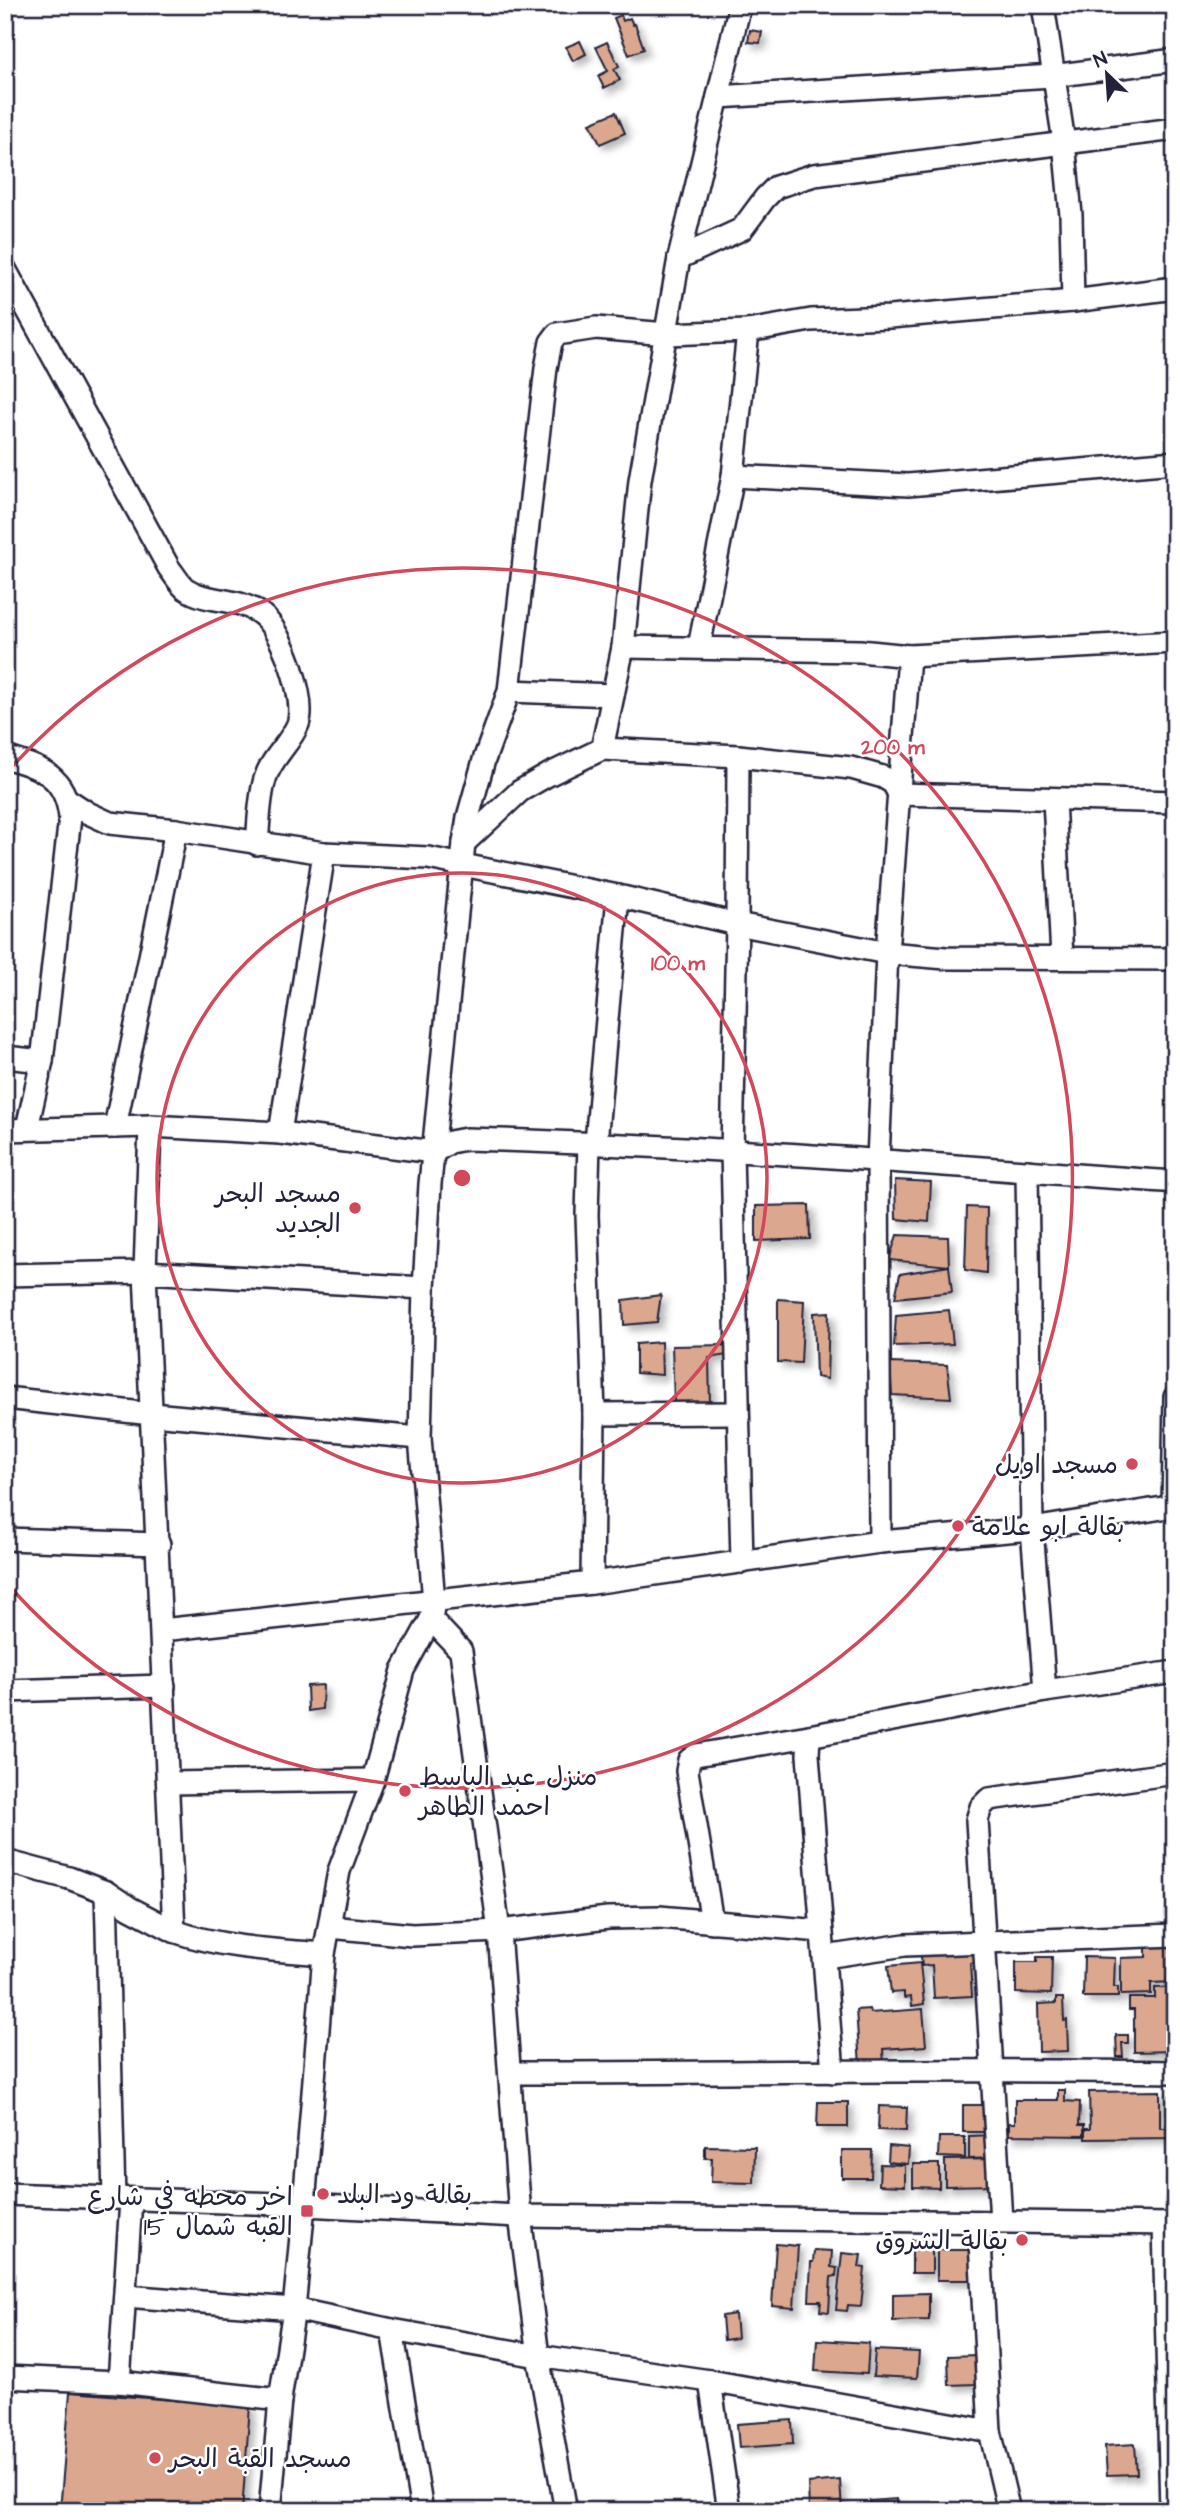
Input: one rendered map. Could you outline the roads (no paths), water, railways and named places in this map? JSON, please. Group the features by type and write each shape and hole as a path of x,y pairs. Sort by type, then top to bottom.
{"street":[{"path":"602,749 624,647 640,480 679,258 740,5"},
{"path":"1043,5 1064,142 1071,215 1073,301"},
{"path":"718,97 1052,76 1175,60"},
{"path":"679,258 742,229 776,187 814,175 1175,129"},
{"path":"5,269 169,568 186,589 209,597 241,602 263,616 277,636 297,686 300,715 297,726 273,761 264,780 257,844"},
{"path":"566,2511 538,2356 520,2216 499,1931 461,1651 433,1610 420,1438 424,1288 434,1152 464,843 468,817 484,760 509,691 551,342 556,334 596,328 667,334 748,331 811,320 890,317 1073,301 1175,288"},
{"path":"699,647 733,476 748,331"},
{"path":"733,476 908,485 1175,462"},
{"path":"624,647 860,651 909,656 1175,642"},
{"path":"880,1542 878,1160 887,953 909,656"},
{"path":"509,691 613,695"},
{"path":"464,843 520,792 602,749 738,756 851,768 883,777 893,783 899,794"},
{"path":"738,756 732,1152 742,1562"},
{"path":"5,757 38,767 60,786 68,800 71,817 42,1061 27,1128"},
{"path":"899,794 1175,802"},
{"path":"1054,799 1062,958"},
{"path":"68,800 110,823 176,830 324,853 428,859 463,864 737,924 887,953 946,958 1175,959"},
{"path":"115,1128 176,830"},
{"path":"279,1133 324,853"},
{"path":"592,1583 594,1414 587,1215 618,897"},
{"path":"5,1057 42,1061"},
{"path":"150,1126 145,1272 174,1931"},
{"path":"5,1130 150,1126 279,1133 434,1152 450,1142 466,1139 592,1143 878,1160 1175,1182"},
{"path":"1027,1171 1031,1529 1045,1691"},
{"path":"5,1275 145,1272 424,1288"},
{"path":"5,1398 420,1438"},
{"path":"162,1630 433,1610 592,1583 880,1542 1031,1529 1174,1506 1175,1398"},
{"path":"594,1414 737,1413"},
{"path":"5,1539 159,1544"},
{"path":"270,2511 280,2400 294,2309 324,1954 339,1871 373,1780 403,1670 433,1610"},
{"path":"712,1922 687,1772 689,1760 696,1755 1045,1691 1175,1672"},
{"path":"5,1691 164,1686"},
{"path":"809,1736 808,1755 832,2073"},
{"path":"1001,2221 977,1820 981,1807 989,1799 1175,1773"},
{"path":"168,1783 373,1780"},
{"path":"5,1861 69,1878 106,1892 130,1908 193,1938 227,1945 324,1954"},
{"path":"106,1892 123,2199 125,2296 119,2382"},
{"path":"330,1927 412,1935 499,1931 608,1918 659,1917 821,1931"},
{"path":"825,1957 905,1945 1175,1935"},
{"path":"510,2073 832,2073 992,2068 1175,2071"},
{"path":"5,2194 304,2204 520,2216 1169,2224 1171,2511"},
{"path":"979,2222 990,2431 1009,2511"},
{"path":"125,2296 294,2309 538,2356 710,2381 990,2431"},
{"path":"392,2330 422,2511"},
{"path":"5,2378 119,2382 280,2400"},
{"path":"710,2381 729,2511"}],"place":[{"name":"مسجد البحر الجديد","path":"355,1208"},
{"name":"مسجد اويل","path":"1132,1464"},
{"name":"بقالة ابو علامة","path":"958,1526"},
{"name":"منزل عبد الباسط احمد الطاهر","path":"405,1791"},
{"name":"بقالة ود البلد","path":"323,2194"},
{"name":"اخر محطه في شارع 15 القبه شمال","path":"307,2211"},
{"name":"بقالة الشروق","path":"1022,2240"},
{"name":"مسجد القبة البحر","path":"155,2458"}]}
